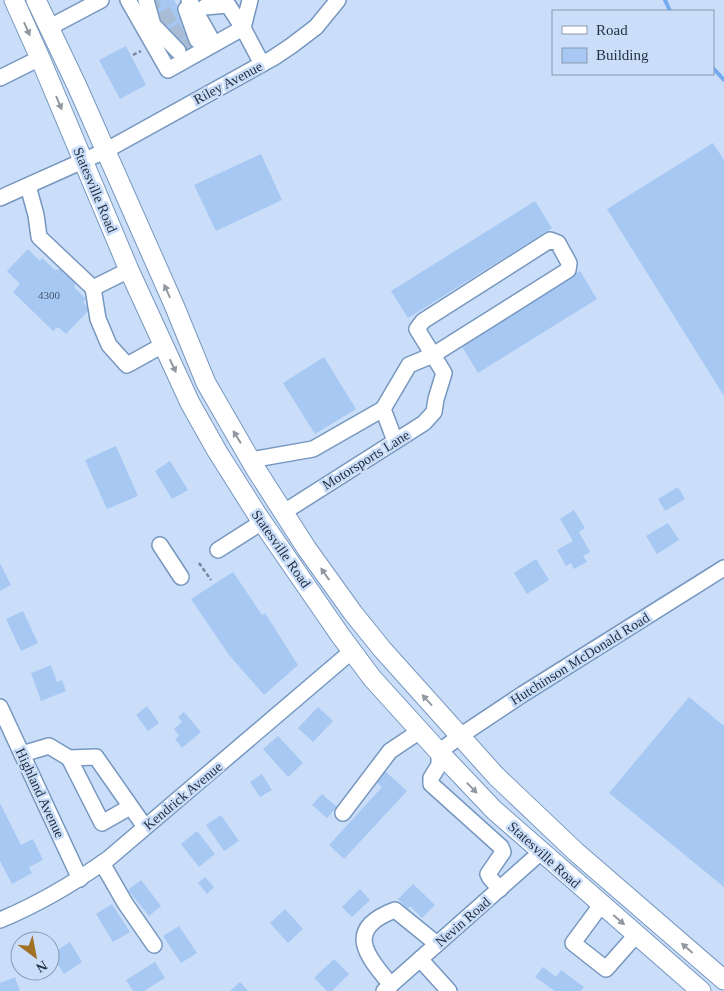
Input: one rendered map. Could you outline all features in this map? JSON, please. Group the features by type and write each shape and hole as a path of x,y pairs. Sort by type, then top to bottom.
{"main road":[{"name":"Statesville Road","path":"14,0 129,270 190,403 217,451 262,522 372,678 439,752 501,816 701,991"},
{"name":"Statesville Road","path":"36,0 50,27 206,383 250,460 307,549 353,613 382,649 496,776 576,852 724,980"}],"street":[{"path":"50,27 101,0"},
{"path":"128,0 178,52"},
{"path":"148,2 153,26 168,70 243,28 250,0"},
{"name":"Riley Avenue","path":"0,198 105,151 262,64 291,46 316,27 330,2"},
{"path":"203,3 214,44"},
{"path":"203,3 243,28 262,64"},
{"path":"189,26 203,3"},
{"path":"197,40 203,3"},
{"path":"153,26 170,37"},
{"path":"0,78 40,58"},
{"path":"28,186 36,215 39,237 93,288 98,319 109,345 127,365 163,345"},
{"name":"Motorsports Lane","path":"284,512 424,423 434,412 444,373 433,355 417,328 423,321 550,240 558,243 569,263 568,270 433,355"},
{"path":"93,288 129,270"},
{"path":"250,460 313,449 383,409 408,365 433,355"},
{"path":"383,409 395,442"},
{"path":"218,550 262,522"},
{"path":"160,545 181,577"},
{"name":"Hutchinson McDonald Road","path":"439,752 523,694 724,568"},
{"name":"Kendrick Avenue","path":"0,920 37,904 80,879 102,863 352,651"},
{"name":"Highland Avenue","path":"0,707 80,879"},
{"path":"343,813 390,751 420,731"},
{"path":"22,754 49,746 69,758 102,823 130,807"},
{"path":"439,752 439,766 431,778 431,784 498,843 503,852 488,874 500,889"},
{"path":"69,758 96,757 145,828"},
{"path":"486,833 501,816"},
{"name":"Nevin Road","path":"387,988 541,852"},
{"path":"102,863 126,904 154,945"},
{"path":"601,905 573,943 606,969 636,935"},
{"path":"387,988 370,960 363,938 367,928 379,916 395,910 437,944"},
{"path":"420,959 449,991"}],"path":[{"path":"199,563 211,580"}],"building":[{"path":"148,0 174,0 200,44 181,56"},
{"path":"126,46 146,85 120,99 99,60"},
{"path":"713,143 724,160 724,396 607,209"},
{"path":"261,154 282,200 216,231 194,185"},
{"path":"535,201 552,228 408,318 391,291"},
{"path":"28,249 40,261 42,258 55,270 64,268 74,277 75,288 86,299 83,302 90,309 66,334 58,327 53,331 13,292 20,284 7,271"},
{"path":"580,271 597,299 478,373 461,345"},
{"path":"324,357 356,409 315,434 283,383"},
{"path":"116,446 138,496 107,509 85,460"},
{"path":"170,461 188,490 172,499 155,471"},
{"path":"678,487 685,499 665,511 658,499"},
{"path":"574,510 585,528 579,532 590,552 583,556 587,562 574,569 571,563 566,566 557,550 573,541 560,519"},
{"path":"668,523 679,540 657,554 646,536"},
{"path":"536,559 549,580 527,594 514,573"},
{"path":"0,563 11,585 0,591"},
{"path":"233,572 262,615 265,613 298,665 264,695 229,655 191,599"},
{"path":"23,611 38,643 21,651 6,619"},
{"path":"51,665 57,682 62,680 66,691 41,701 31,673"},
{"path":"689,697 724,726 724,887 609,793"},
{"path":"147,706 159,723 148,731 136,715"},
{"path":"318,707 333,721 313,742 298,728"},
{"path":"184,712 201,732 182,748 175,739 179,736 174,729 182,722 178,717"},
{"path":"278,736 303,763 288,777 263,749"},
{"path":"385,771 407,791 344,859 329,845 382,787 375,781"},
{"path":"262,774 272,790 260,797 250,782"},
{"path":"322,794 337,807 327,818 312,805"},
{"path":"0,803 21,845 33,839 43,860 29,867 32,873 12,884 0,861"},
{"path":"221,815 239,841 224,851 206,825"},
{"path":"197,831 215,854 199,867 181,844"},
{"path":"205,877 214,887 207,894 198,883"},
{"path":"141,880 161,906 149,916 128,890"},
{"path":"413,884 435,905 422,918 410,906 408,909 398,899"},
{"path":"360,889 370,900 352,917 342,907"},
{"path":"112,904 130,932 113,942 96,914"},
{"path":"285,909 303,929 288,943 270,923"},
{"path":"179,926 197,953 181,963 163,936"},
{"path":"70,942 82,962 64,974 60,968 60,948"},
{"path":"334,959 349,974 332,991 327,991 314,978"},
{"path":"155,962 165,978 144,991 133,991 126,980"},
{"path":"543,967 556,977 561,970 584,987 581,991 555,991 535,977"},
{"path":"10,979 10,981 16,981 20,991 0,991 0,983"},
{"path":"240,982 248,991 230,991"}],"waterway":[{"path":"665,0 670,10"},
{"path":"714,69 724,80"}],"tunnel":[{"path":"150,4 158,0"},
{"path":"160,21 179,10"},
{"path":"170,37 189,26"},
{"path":"178,51 197,40"}]}
